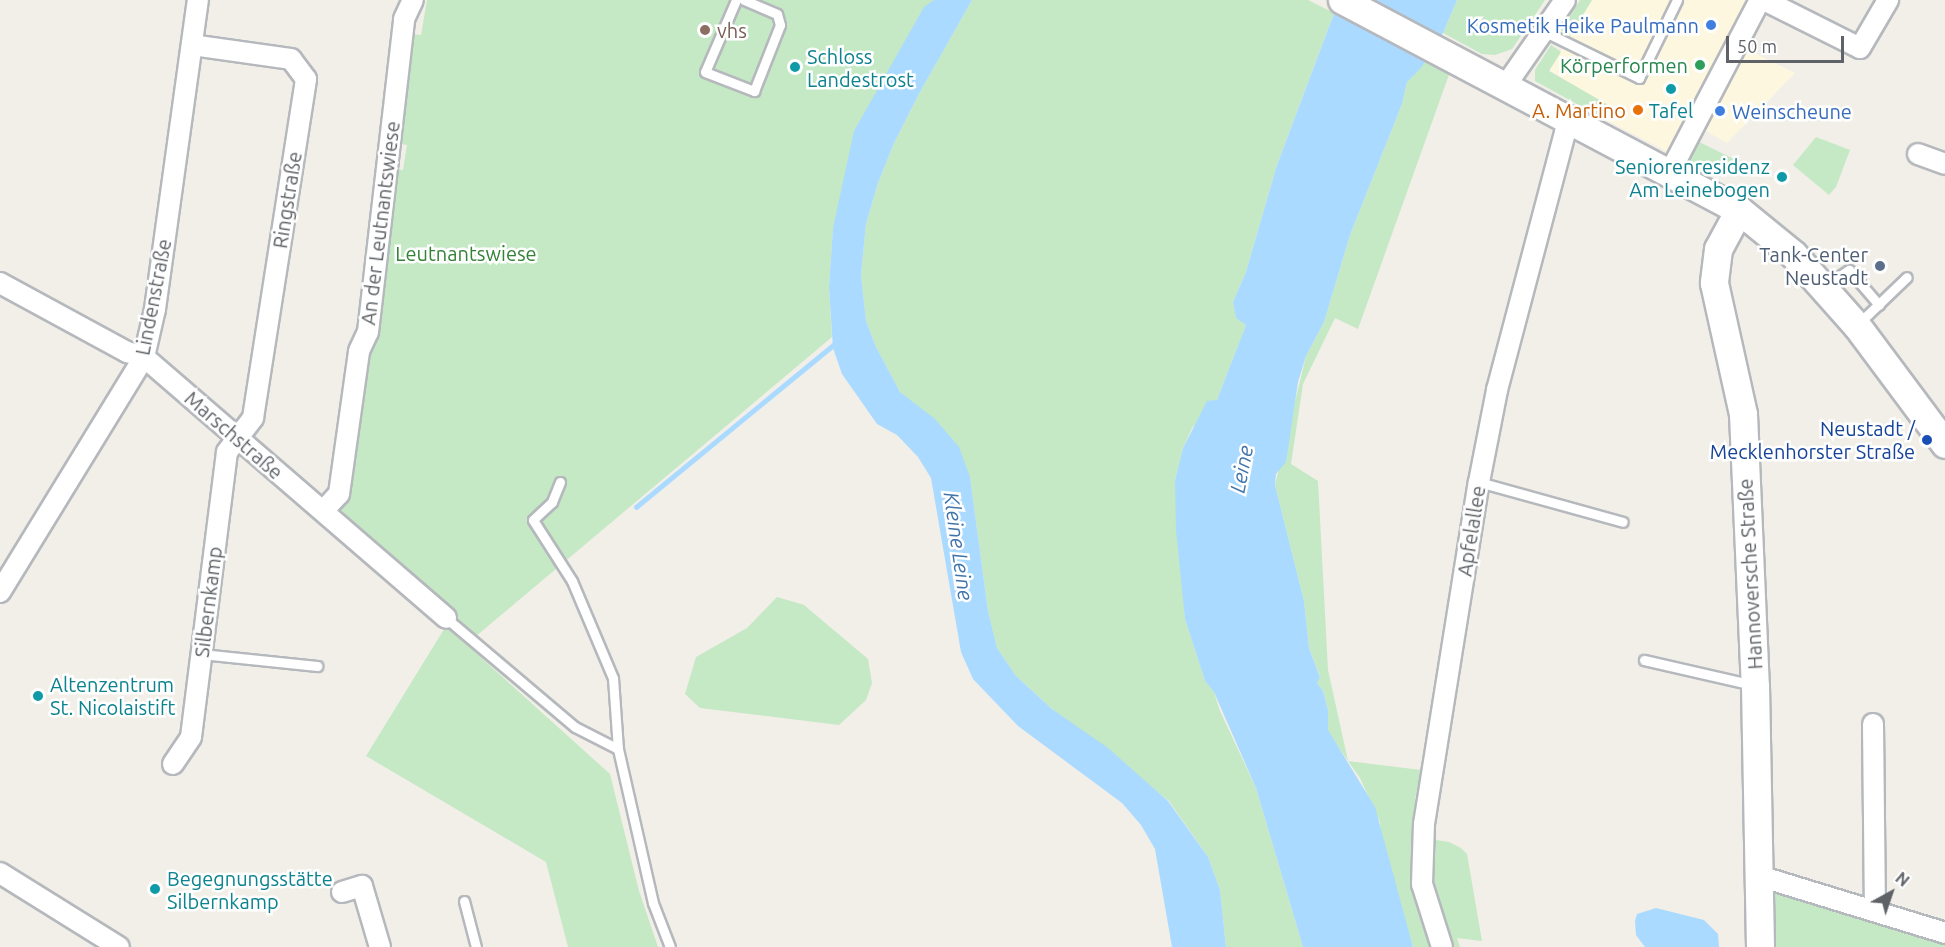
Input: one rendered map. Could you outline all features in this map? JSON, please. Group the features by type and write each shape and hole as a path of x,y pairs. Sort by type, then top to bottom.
{"main road":[{"path":"1341,0 1740,210 1793,254 1857,326 1945,444"},
{"name":"Hannoversche Straße","path":"1740,210 1718,249 1714,283 1743,414 1755,686 1760,947"}],"street":[{"name":"Lindenstraße","path":"0,592 144,357 154,309 198,0"},
{"name":"An der Leutnantswiese","path":"323,511 339,494 359,351 368,332 404,19 413,0"},
{"path":"1506,86 1565,0"},
{"path":"1670,172 1762,0 1860,48 1888,0"},
{"name":"Ringstraße","path":"192,45 291,59 306,79 253,418 236,438"},
{"name":"Apfelallee","path":"1442,947 1422,884 1424,824 1479,482 1497,390 1565,132 1572,121"},
{"path":"1918,154 1945,164"},
{"name":"Marschstraße","path":"0,284 127,352 144,357 446,618"},
{"name":"Silbernkamp","path":"173,764 191,737 227,452 236,438"},
{"path":"1873,724 1875,910"},
{"path":"0,873 118,947"},
{"path":"1759,876 1945,933"},
{"path":"342,892 362,886 380,947"}],"lane":[{"path":"736,0 705,72 754,91 780,25 777,14 744,0"},
{"path":"1544,31 1639,78 1677,0"},
{"path":"1823,288 1849,270 1879,305"},
{"path":"1857,326 1907,278"},
{"path":"560,482 552,502 533,520 572,581 613,678 618,749 653,903 670,947"},
{"path":"1479,482 1623,522"},
{"path":"446,618 575,727 618,749"},
{"path":"201,654 317,666"},
{"path":"1644,660 1755,686"},
{"path":"464,901 476,947"}],"shaded area":[{"path":"1592,0 1764,0 1740,46 1795,73 1727,143 1697,126 1680,158 1604,119 1609,106 1549,70"}],"green space":[{"name":"Leutnantswiese","path":"427,0 934,0 833,229 829,287 832,337 475,637 448,615 340,509 396,169 403,170 407,145 395,143 410,34 421,35"},
{"path":"972,0 1308,0 1334,13 1277,165 1246,272 1233,302 1236,317 1246,325 1217,400 1192,428 1183,448 1175,480 1185,619 1205,681 1214,692 1220,711 1256,788 1303,947 1226,947 1220,890 1208,857 1169,801 1052,709 1016,676 997,648 988,611 970,477 900,392 876,347 866,321 861,275 866,224 878,183 894,143 920,92"},
{"path":"1457,0 1545,0 1512,49 1495,55 1482,54 1443,33"},
{"path":"1580,0 1592,0 1570,36 1561,30"},
{"path":"1551,45 1561,52 1549,71 1610,106 1604,119 1535,81 1535,70"},
{"path":"1428,58 1451,69 1358,329 1335,318 1303,384 1291,464 1318,481 1328,670 1348,761 1328,730 1328,710 1323,691 1317,683 1320,676 1309,648 1304,601 1275,485 1306,356 1324,322 1350,235 1402,104 1407,82"},
{"path":"1816,137 1850,150 1836,187 1829,195 1793,165"},
{"path":"1693,139 1738,161 1729,172 1718,168 1716,173 1683,157"},
{"path":"777,597 804,605 868,659 872,683 866,700 839,725 700,708 685,694 696,657 747,628"},
{"path":"446,626 610,774 639,891 658,947 568,947 546,862 366,756"},
{"path":"1348,761 1421,770 1415,799 1417,837 1449,842 1467,854 1482,941 1457,938 1460,947 1413,947 1381,834 1380,822 1360,778"},
{"path":"1769,887 1876,920 1945,944 1945,947 1771,947"}],"water":[{"name":"Kleine Leine","path":"934,0 972,0 920,92 894,143 878,183 866,224 861,275 866,321 876,347 900,392 935,419 959,447 970,477 988,611 997,648 1016,676 1052,709 1108,748 1168,801 1208,857 1220,890 1226,947 1172,947 1155,849 1141,825 1122,803 1018,726 973,679 961,652 931,478 918,457 897,435 877,424 842,374 833,348 829,287 833,228 854,131 924,7"},
{"name":"Leine","path":"1339,0 1457,0 1443,33 1421,68 1407,82 1402,104 1350,235 1324,322 1306,356 1298,382 1286,462 1276,474 1275,485 1304,601 1309,648 1320,677 1317,683 1323,691 1328,710 1328,730 1375,807 1413,947 1303,947 1256,788 1214,692 1205,681 1185,619 1176,530 1175,480 1183,448 1207,401 1217,400 1246,325 1236,318 1233,302 1246,272 1277,165"},
{"path":"1656,908 1704,920 1718,934 1719,947 1645,947 1636,935 1635,921 1637,914"}],"waterway":[{"path":"636,507 836,343"}],"place":[{"name":"Kosmetik Heike Paulmann","path":"1711,25"},
{"name":"vhs","path":"705,30"},
{"name":"Körperformen","path":"1700,65"},
{"name":"Schloss Landestrost","path":"795,67"},
{"name":"Tafel","path":"1671,89"},
{"name":"A. Martino","path":"1638,110"},
{"name":"Weinscheune","path":"1720,111"},
{"name":"Seniorenresidenz Am Leinebogen","path":"1782,177"},
{"name":"Tank-Center Neustadt","path":"1880,266"},
{"name":"Neustadt / Mecklenhorster Straße","path":"1927,440"},
{"name":"Altenzentrum St. Nicolaistift","path":"38,696"},
{"name":"Begegnungsstätte Silbernkamp","path":"155,889"}]}
